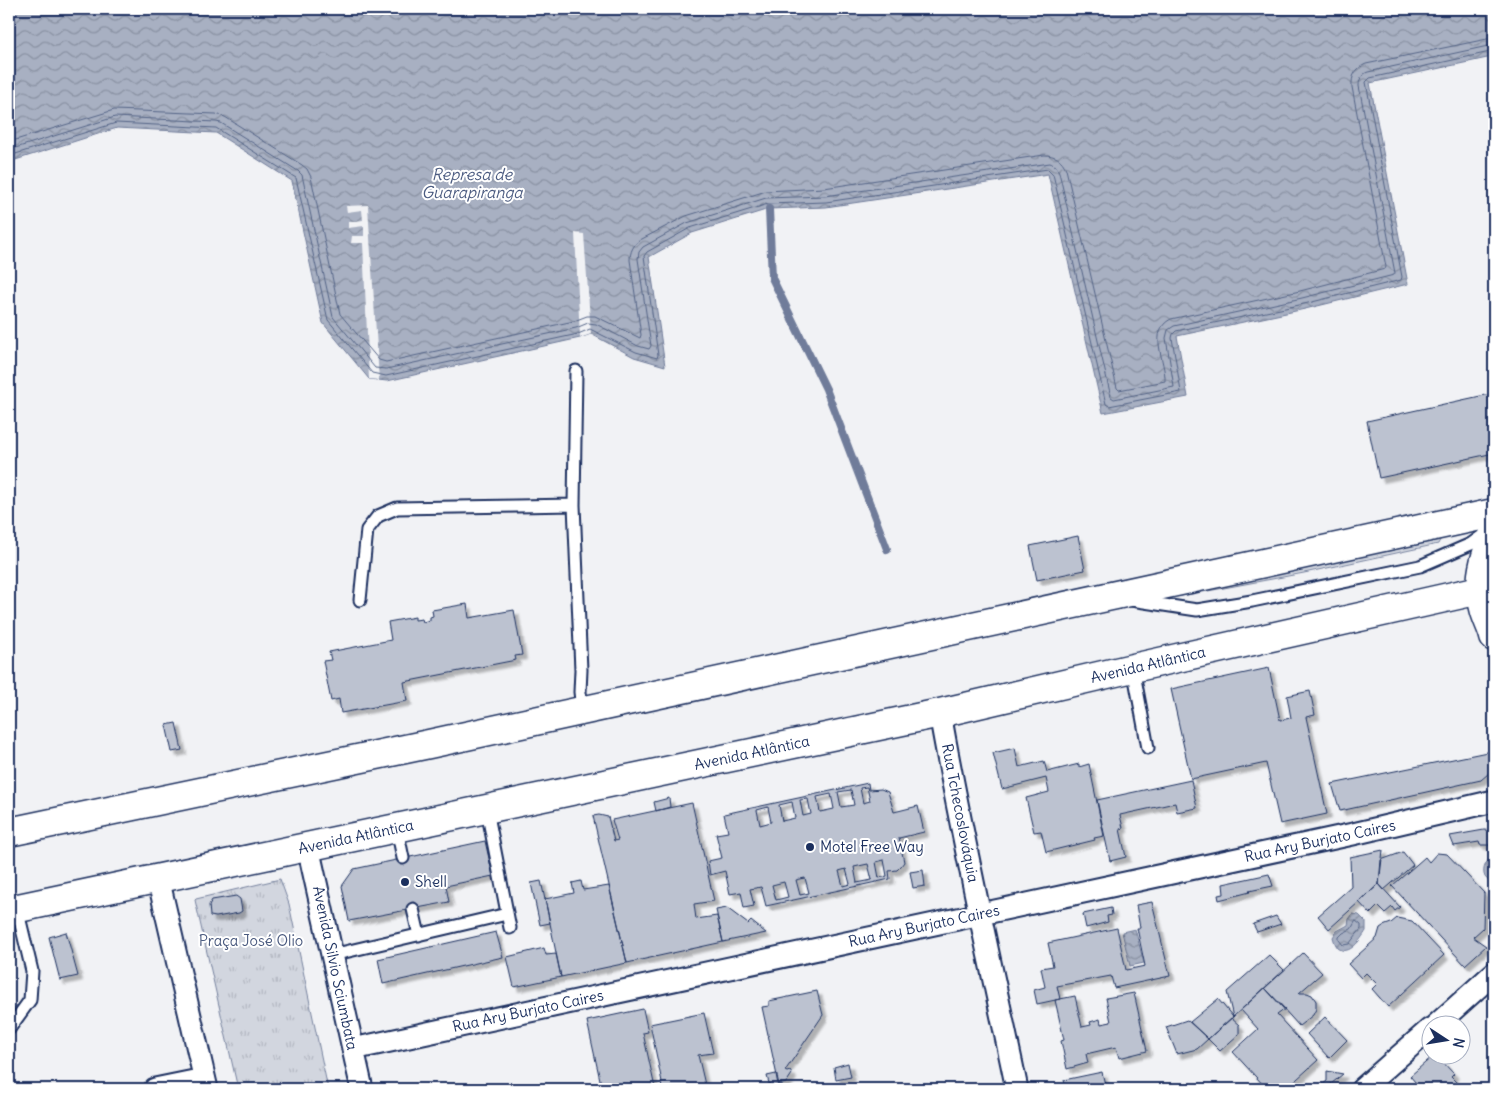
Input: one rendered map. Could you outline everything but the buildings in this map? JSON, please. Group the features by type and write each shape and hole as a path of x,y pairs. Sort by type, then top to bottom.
{"main road":[{"path":"9,832 419,746 1494,513"},
{"path":"1494,535 1487,556 1487,590 1484,609 1494,637"},
{"name":"Avenida Atlântica","path":"13,909 940,713 1133,668 1487,590"}],"street":[{"name":"Rua Tchecoslováquia","path":"940,713 979,914 992,964 1017,1089"},
{"name":"Rua Ary Burjato Caires","path":"353,1049 1494,802"},
{"name":"Avenida Silvio Sciumbata","path":"308,848 362,1089"},
{"path":"155,1089 205,1084 158,878"},
{"path":"1446,1016 1494,973"},
{"path":"1362,1089 1420,1038"}],"lane":[{"path":"576,371 574,505 582,710"},
{"path":"360,600 366,530 378,516 397,508 574,505"},
{"path":"1106,596 1197,610 1252,601 1420,566 1471,544 1482,536 1494,517"},
{"path":"1133,668 1148,748"},
{"path":"487,810 510,928"},
{"path":"396,829 403,858"},
{"path":"9,1029 30,1000 32,971 13,909"},
{"path":"413,909 419,935"},
{"path":"332,955 508,914"}],"green space":[{"path":"1438,536 1440,540 1438,544 1304,573 1181,596 1177,595"},
{"name":"Praça José Olio","path":"280,879 289,904 328,1089 238,1089 195,900"}],"water":[{"name":"Represa de Guarapiranga","path":"9,9 1494,9 1494,65 1492,57 1370,83 1408,284 1305,309 1177,336 1188,397 1103,413 1048,174 826,207 769,209 692,233 649,257 665,366 634,357 591,334 387,381 369,379 323,323 292,181 216,133 117,128 9,162"},
{"path":"1494,856 1494,885 1485,877 1484,868 1491,857"},
{"path":"1353,914 1359,915 1366,922 1366,931 1354,946 1350,949 1342,950 1337,947 1333,937 1337,931 1348,925 1349,919"},
{"path":"1135,929 1144,963 1130,966 1122,932"}],"pier":[{"path":"369,205 379,380 369,379 363,243 351,243 352,236 364,236 364,226 348,228 348,222 363,220 362,210 347,212 346,206"},
{"path":"575,233 584,234 591,334 580,338"}],"waterway":[{"path":"769,209 772,278 826,389 887,549"}],"place":[{"name":"Motel Free Way","path":"810,847"},
{"name":"Shell","path":"405,882"}]}
